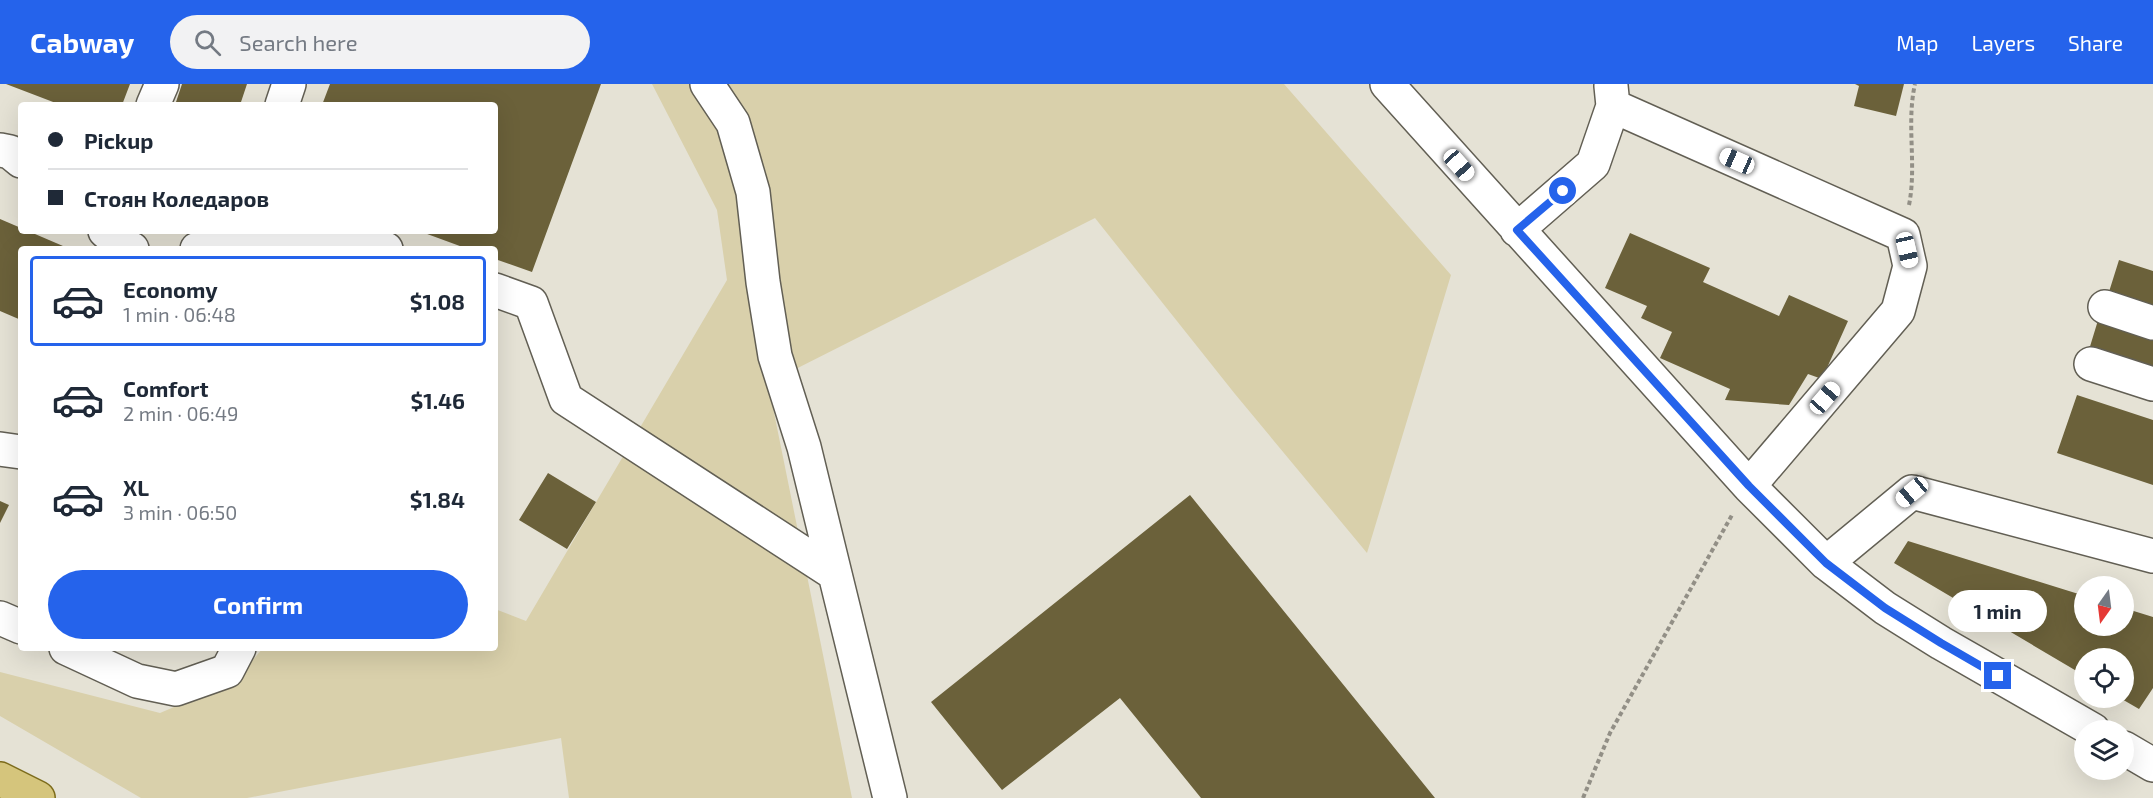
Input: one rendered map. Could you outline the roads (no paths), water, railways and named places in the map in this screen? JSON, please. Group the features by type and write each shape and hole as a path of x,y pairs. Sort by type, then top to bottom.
{"main road":[{"path":"0,779 38,798"}],"street":[{"path":"154,102 162,84"},
{"path":"283,102 289,84"},
{"path":"707,84 734,123 753,192 763,282 775,356 804,447 890,798"},
{"path":"1387,84 1749,486 1826,563 1885,608 2076,720"},
{"path":"1517,230 1593,164 1612,95 1903,235 1910,266 1898,311 1749,486"},
{"path":"109,234 123,246"},
{"path":"205,246 234,235 351,236 378,246"},
{"path":"498,291 531,303 567,399 835,574"},
{"path":"2105,307 2153,322"},
{"path":"2091,364 2153,384"},
{"path":"0,449 18,452"},
{"path":"1826,563 1912,492 2153,556"},
{"path":"0,618 18,626"},
{"path":"72,651 137,681 176,689 226,671 237,651"},
{"path":"2134,754 2153,765"}]}
